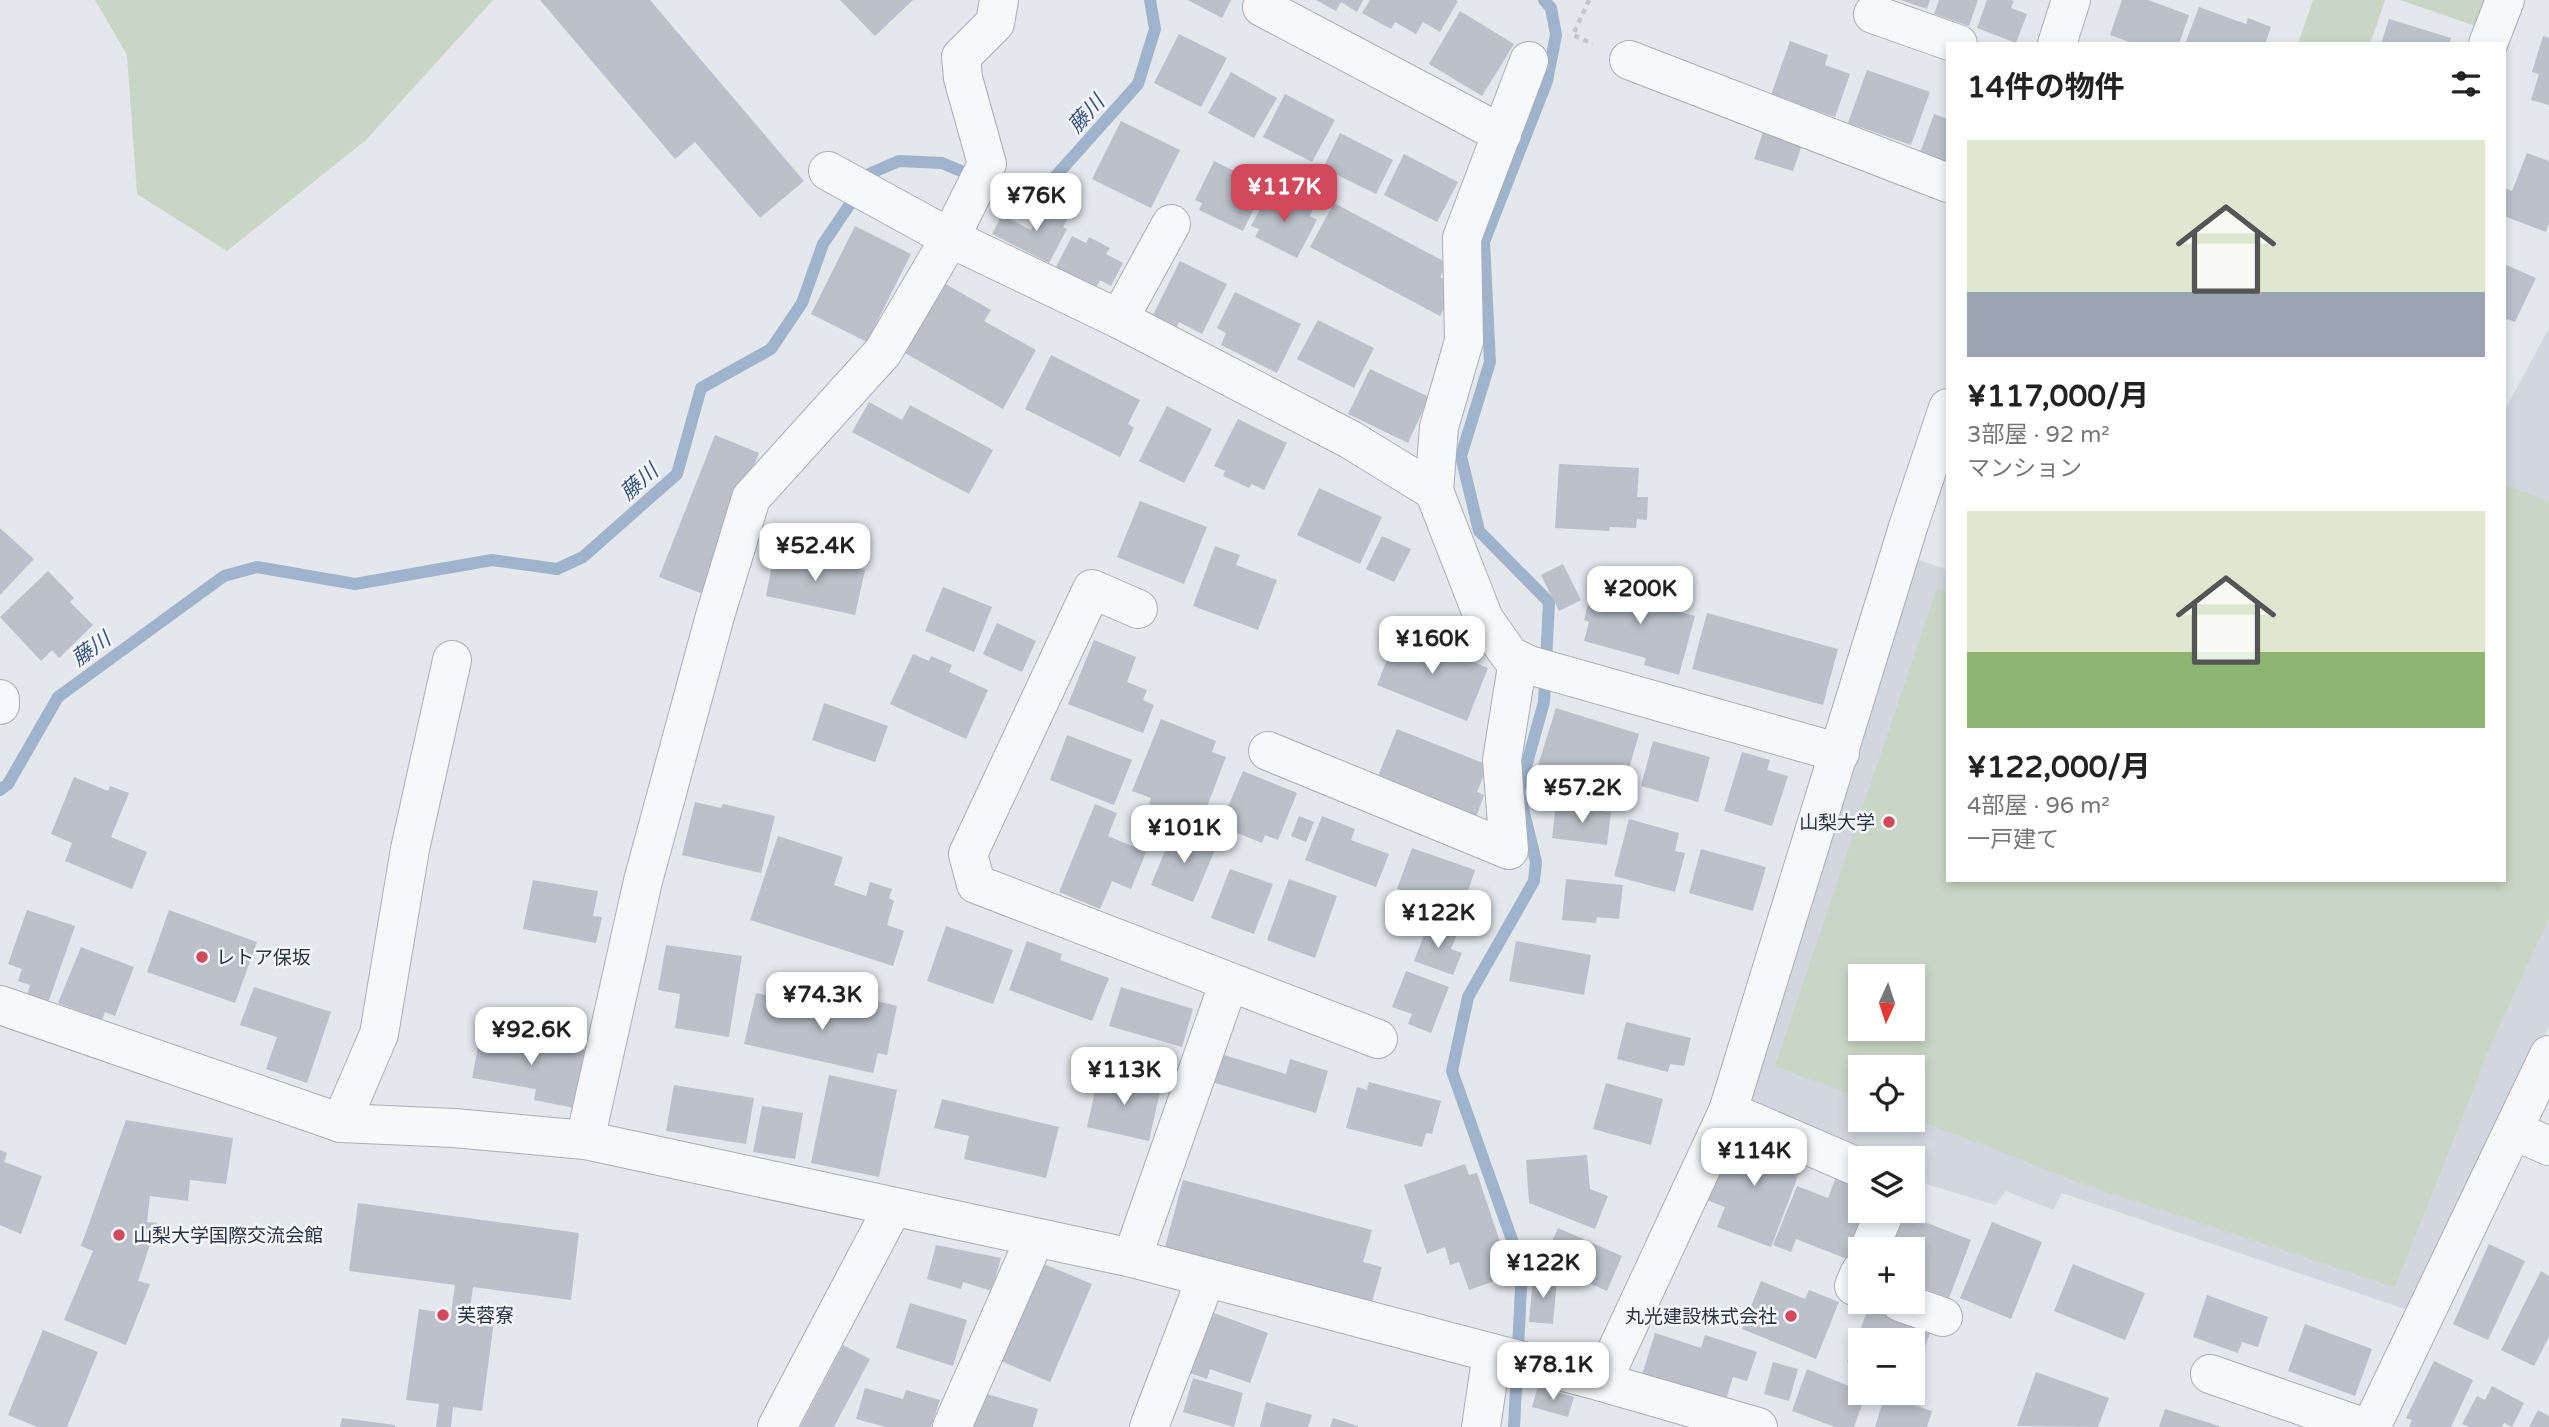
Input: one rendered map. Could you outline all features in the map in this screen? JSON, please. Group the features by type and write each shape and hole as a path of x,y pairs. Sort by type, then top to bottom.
{"street":[{"path":"585,1140 643,881 715,616 751,498 883,352 950,238 977,185 987,164 963,78 961,57 995,23 999,0"},
{"path":"1265,0 1262,7 1502,134"},
{"path":"2060,42 2071,0"},
{"path":"2489,42 2505,0"},
{"path":"1873,14 1952,42"},
{"path":"1629,60 1946,182"},
{"path":"1529,61 1462,238 1464,341 1439,428 1434,491 1484,619 1510,656 1536,666 1840,753"},
{"path":"835,175 950,238 1119,319 1351,440 1434,491"},
{"path":"1119,319 1171,224"},
{"path":"1602,1381 1728,1111 1909,524 1946,414"},
{"path":"1138,609 1091,589 968,854 976,884 1378,1039"},
{"path":"341,1123 379,1034 410,849 452,660"},
{"path":"1268,751 1509,850 1502,760 1536,666"},
{"path":"0,699 0,705"},
{"path":"1132,1258 1229,982"},
{"path":"0,1005 341,1123 585,1140 1132,1258 1602,1381 1666,1414 1758,1427"},
{"path":"2371,1427 2515,1131 2549,1055"},
{"path":"1728,1111 1848,1163"},
{"path":"2515,1131 2549,1146"},
{"path":"778,1427 893,1207"},
{"path":"952,1427 1035,1238"},
{"path":"1149,1427 1206,1278"},
{"path":"1925,1311 1943,1317"},
{"path":"1481,1427 1508,1358"},
{"path":"2210,1374 2363,1427"}],"shaded area":[{"name":"山梨大学","path":"2549,328 2549,1026 2506,1123 2414,1312 2062,1193 2053,1210 2006,1191 1995,1205 1925,1184 1925,1146 1848,1146 1848,1153 1734,1110 1917,559 1946,569 1946,882 2506,882 2506,408"}],"green space":[{"path":"95,0 493,0 366,140 227,251 137,194 127,55"},
{"path":"2313,0 2385,0 2371,42 2299,42"},
{"path":"2400,0 2505,0 2493,32"},
{"name":"山梨大学","path":"2506,485 2549,502 2549,918 2492,1042 2395,1287 2089,1186 1925,1123 1925,1055 1848,1055 1848,1093 1775,1066 1937,588 1946,591 1946,882 2506,882"}],"building":[{"path":"540,0 650,0 804,181 760,218 695,142 675,159"},
{"path":"840,0 913,0 875,36"},
{"path":"1188,0 1231,0 1222,18"},
{"path":"1316,0 1363,0 1357,12 1341,2 1336,11"},
{"path":"1370,0 1458,1 1440,32 1423,22 1416,34 1395,22 1391,29 1362,13"},
{"path":"1901,0 1930,0 1927,9"},
{"path":"1939,0 1978,0 1969,26 1934,14"},
{"path":"1987,0 2014,1 2011,8 2027,14 2016,42 1977,28"},
{"path":"2122,0 2148,0 2189,15 2180,42 2129,42 2110,35"},
{"path":"2199,7 2246,24 2248,18 2271,27 2266,42 2186,42"},
{"path":"1460,11 1514,44 1482,96 1429,64"},
{"path":"2389,19 2451,38 2450,42 2382,42"},
{"path":"1179,34 1227,58 1201,107 1154,83"},
{"path":"2543,36 2549,38 2549,105 2531,100 2539,74 2532,72"},
{"path":"1790,41 1828,55 1825,65 1850,74 1835,117 1771,95"},
{"path":"1867,70 1930,92 1911,145 1848,123"},
{"path":"1231,72 1277,98 1254,138 1208,113"},
{"path":"1285,94 1335,120 1312,162 1263,137"},
{"path":"1934,114 1946,118 1946,166 1919,156"},
{"path":"1121,121 1180,150 1151,208 1092,179"},
{"path":"1763,132 1802,145 1793,171 1754,159"},
{"path":"1340,133 1393,160 1376,194 1323,168"},
{"path":"2527,153 2549,161 2549,223 2546,232 2506,217 2506,189 2512,191"},
{"path":"1404,154 1458,182 1437,222 1384,195"},
{"path":"1214,161 1265,186 1243,231 1199,210 1202,203 1195,200"},
{"path":"1278,192 1313,209 1310,216 1317,220 1297,258 1255,237 1259,229 1251,226 1267,196 1274,200"},
{"path":"1334,203 1447,263 1440,277 1456,286 1440,316 1310,247"},
{"path":"1050,204 1070,214 1063,227 1067,229 1049,263 992,234 1002,215 1031,230 1037,217 1041,219"},
{"path":"855,226 911,254 867,342 811,314"},
{"path":"1072,236 1086,243 1089,237 1110,248 1106,254 1123,263 1111,286 1100,280 1095,290 1055,269"},
{"path":"1180,261 1227,284 1202,334 1179,322 1174,333 1150,321"},
{"path":"2506,265 2536,278 2515,322 2506,319"},
{"path":"944,283 991,310 984,321 1036,350 1003,409 905,353"},
{"path":"1235,292 1301,324 1277,373 1221,345 1226,333 1217,328"},
{"path":"1318,320 1374,348 1354,388 1297,359"},
{"path":"1051,355 1140,400 1128,424 1134,428 1120,457 1025,409"},
{"path":"1370,369 1429,397 1408,443 1348,414"},
{"path":"869,402 902,420 910,405 993,450 969,494 852,432"},
{"path":"1167,406 1212,429 1184,483 1139,461"},
{"path":"1238,419 1287,443 1264,490 1252,484 1249,488 1223,476 1225,471 1214,466"},
{"path":"715,435 759,453 703,594 659,577"},
{"path":"1559,464 1639,468 1637,497 1648,497 1647,520 1637,519 1636,528 1610,527 1609,531 1555,528"},
{"path":"1319,488 1382,517 1360,564 1297,535"},
{"path":"1140,501 1207,527 1184,584 1117,557"},
{"path":"0,528 34,559 0,595"},
{"path":"1382,536 1411,549 1394,582 1366,569"},
{"path":"1215,546 1240,555 1236,565 1277,580 1258,630 1193,606"},
{"path":"775,550 865,570 855,615 766,596"},
{"path":"1563,564 1581,600 1559,611 1541,575"},
{"path":"48,571 74,598 70,602 93,625 59,658 52,650 41,661 0,617"},
{"path":"1626,581 1673,594 1669,609 1695,616 1679,675 1644,665 1646,658 1584,641 1589,622 1584,620 1592,589 1621,597"},
{"path":"943,587 992,607 974,652 925,631"},
{"path":"1707,613 1838,649 1823,705 1692,669"},
{"path":"997,623 1036,641 1022,672 983,654"},
{"path":"1398,631 1488,668 1467,721 1377,685"},
{"path":"1094,640 1136,657 1127,682 1147,690 1143,700 1154,705 1143,733 1068,704"},
{"path":"913,654 929,661 931,656 952,665 949,672 988,690 966,739 890,704"},
{"path":"824,703 888,726 875,762 812,740"},
{"path":"1556,708 1639,734 1619,803 1534,778"},
{"path":"1161,719 1216,741 1212,752 1226,757 1203,817 1191,812 1188,819 1149,804 1151,798 1132,791"},
{"path":"1397,729 1488,765 1477,792 1484,795 1475,820 1376,781"},
{"path":"1067,735 1132,760 1114,805 1050,780"},
{"path":"1653,741 1710,757 1698,802 1641,786"},
{"path":"1742,752 1770,760 1767,770 1788,776 1772,826 1724,811"},
{"path":"1243,771 1297,793 1278,840 1265,835 1262,843 1220,826"},
{"path":"74,777 108,791 110,786 129,793 111,837 147,852 132,889 65,861 72,843 51,834"},
{"path":"695,802 721,808 723,804 775,816 761,873 682,855"},
{"path":"1095,804 1117,813 1108,836 1146,852 1131,889 1112,881 1100,909 1059,892"},
{"path":"1556,805 1611,812 1607,845 1552,838"},
{"path":"1299,816 1314,822 1306,842 1291,836"},
{"path":"1322,816 1355,829 1351,840 1389,854 1376,887 1305,860"},
{"path":"1629,819 1679,833 1675,851 1685,853 1675,892 1614,876"},
{"path":"1175,827 1217,845 1193,902 1151,885"},
{"path":"778,836 843,857 834,885 866,896 870,882 892,889 889,898 894,901 887,925 904,931 893,966 750,920"},
{"path":"1412,848 1475,870 1461,911 1397,889"},
{"path":"1701,849 1766,867 1753,911 1689,893"},
{"path":"1230,869 1273,884 1254,934 1211,918"},
{"path":"1289,879 1337,896 1315,958 1267,940"},
{"path":"1566,879 1623,885 1619,919 1597,917 1596,923 1562,920"},
{"path":"533,880 598,891 593,916 602,917 596,943 523,929"},
{"path":"27,910 75,926 48,1003 27,996 30,985 18,981 22,969 8,964"},
{"name":"レトア保坂","path":"169,910 257,942 235,1003 147,972"},
{"path":"1429,922 1457,934 1451,949 1462,953 1453,975 1414,961"},
{"path":"946,926 1013,950 993,1004 927,981"},
{"path":"1027,941 1062,954 1060,960 1109,978 1092,1021 1009,990"},
{"path":"1516,941 1591,955 1584,995 1509,981"},
{"path":"666,945 742,956 729,1037 675,1028 680,994 658,990"},
{"path":"81,947 134,967 115,1016 105,1012 102,1020 58,1003"},
{"path":"1406,971 1449,987 1431,1033 1408,1024 1412,1014 1392,1007"},
{"path":"254,987 331,1012 307,1083 266,1069 277,1037 240,1025"},
{"path":"1121,987 1193,1009 1182,1047 1109,1026"},
{"path":"756,993 865,1017 869,999 897,1006 887,1055 878,1053 873,1073 744,1044"},
{"path":"1626,1022 1691,1038 1684,1066 1670,1064 1668,1072 1617,1059"},
{"path":"481,1031 585,1050 574,1108 534,1100 536,1089 472,1078"},
{"path":"1221,1054 1286,1074 1290,1059 1328,1071 1316,1113 1212,1082"},
{"path":"1099,1073 1161,1087 1149,1141 1087,1127"},
{"path":"829,1075 897,1090 879,1177 811,1163"},
{"path":"1369,1082 1441,1101 1432,1134 1426,1133 1422,1147 1346,1128 1357,1087 1367,1090"},
{"path":"1606,1083 1663,1099 1651,1145 1593,1129"},
{"path":"674,1085 754,1098 746,1144 666,1131"},
{"path":"942,1099 1059,1127 1046,1178 964,1159 969,1136 934,1128"},
{"path":"762,1106 803,1113 795,1159 753,1152"},
{"name":"山梨大学国際交流会館","path":"126,1120 233,1138 226,1184 190,1180 188,1201 150,1196 147,1222 157,1223 138,1281 150,1284 126,1345 64,1320 93,1251 81,1246"},
{"path":"1731,1133 1804,1160 1771,1247 1717,1227 1725,1207 1706,1200"},
{"path":"0,1150 7,1153 4,1162 42,1176 21,1234 0,1225"},
{"path":"1587,1155 1590,1189 1608,1196 1595,1229 1529,1203 1526,1160"},
{"path":"1465,1164 1469,1175 1477,1173 1511,1275 1469,1290 1459,1262 1450,1265 1445,1247 1427,1254 1404,1185"},
{"path":"1839,1169 1848,1172 1848,1223 1866,1223 1861,1237 1848,1237 1848,1259 1796,1239 1791,1252 1773,1245 1797,1186 1828,1198"},
{"path":"1183,1180 1372,1230 1363,1262 1382,1267 1372,1302 1165,1247"},
{"name":"芙蓉寮","path":"358,1203 579,1233 571,1300 473,1287 469,1317 494,1321 482,1411 453,1407 451,1427 436,1427 439,1404 406,1400 419,1309 451,1314 455,1285 349,1271"},
{"path":"1925,1222 1971,1240 1949,1298 1925,1289 1925,1237 1889,1237 1895,1223"},
{"path":"1992,1222 2042,1242 2011,1319 1960,1298"},
{"path":"1558,1228 1622,1256 1607,1291 1543,1262"},
{"path":"2489,1244 2525,1261 2488,1340 2453,1324"},
{"path":"936,1245 1001,1258 992,1291 963,1282 961,1289 927,1279"},
{"path":"1044,1264 1092,1284 1050,1382 1001,1361"},
{"path":"2073,1264 2145,1293 2125,1340 2054,1311"},
{"path":"2541,1271 2549,1276 2549,1337 2534,1366 2501,1350"},
{"path":"1533,1277 1557,1279 1553,1324 1529,1322"},
{"name":"丸光建設株式会社","path":"1761,1281 1805,1299 1809,1290 1839,1302 1816,1359 1742,1329"},
{"path":"2207,1295 2268,1317 2258,1347 2242,1342 2238,1353 2193,1337"},
{"path":"910,1303 967,1320 953,1366 896,1348"},
{"path":"1206,1310 1268,1333 1250,1383 1210,1369 1207,1379 1184,1371"},
{"path":"1866,1314 1887,1314 1923,1328 1861,1328"},
{"path":"2305,1324 2372,1349 2355,1396 2288,1371"},
{"path":"1925,1329 1931,1331 1925,1346"},
{"path":"43,1330 98,1352 67,1427 37,1427 8,1415"},
{"path":"1655,1333 1701,1348 1705,1335 1757,1352 1747,1381 1733,1377 1725,1403 1642,1375"},
{"path":"843,1345 870,1359 834,1427 800,1427"},
{"path":"2434,1361 2473,1380 2451,1427 2409,1427 2412,1420 2406,1418"},
{"path":"1773,1362 1798,1369 1789,1401 1764,1394"},
{"path":"1807,1369 1848,1386 1848,1405 1862,1405 1854,1427 1835,1427 1792,1411"},
{"path":"2036,1372 2109,1398 2098,1427 2017,1426"},
{"path":"1193,1378 1243,1393 1234,1427 1183,1412"},
{"path":"1538,1386 1574,1397 1568,1417 1532,1407"},
{"path":"2492,1386 2524,1403 2512,1427 2504,1423 2502,1427 2469,1427 2462,1424 2477,1396 2485,1400"},
{"path":"865,1388 903,1399 906,1390 940,1400 931,1427 886,1427 856,1419"},
{"path":"980,1392 1038,1409 1033,1427 971,1427"},
{"path":"1266,1402 1312,1415 1308,1427 1260,1427"},
{"path":"1882,1405 1914,1405 1932,1411 1927,1427 1875,1427"},
{"path":"2165,1409 2219,1426 2219,1427 2159,1427"},
{"path":"2538,1410 2549,1416 2549,1427 2529,1427"},
{"path":"342,1418 395,1425 395,1427 340,1427"},
{"path":"1333,1418 1358,1426 1358,1427 1330,1427"}],"waterway":[{"name":"藤川","path":"0,790 8,784 58,697 224,576 257,567 355,584 492,560 557,569 583,557 677,474 701,388 771,349 802,303 823,244 871,173 899,161 942,163 1013,193 1046,187 1138,84 1155,29 1150,0"},
{"path":"1514,1427 1522,1268 1452,1071 1468,997 1534,881 1536,862 1519,792 1544,702 1549,602 1479,531 1461,456 1490,362 1484,242 1547,81 1556,35 1551,8 1544,0"}],"place":[{"name":"山梨大学","path":"1889,822"},
{"name":"レトア保坂","path":"202,957"},
{"name":"山梨大学国際交流会館","path":"119,1235"},
{"name":"芙蓉寮","path":"443,1315"},
{"name":"丸光建設株式会社","path":"1791,1316"}]}
